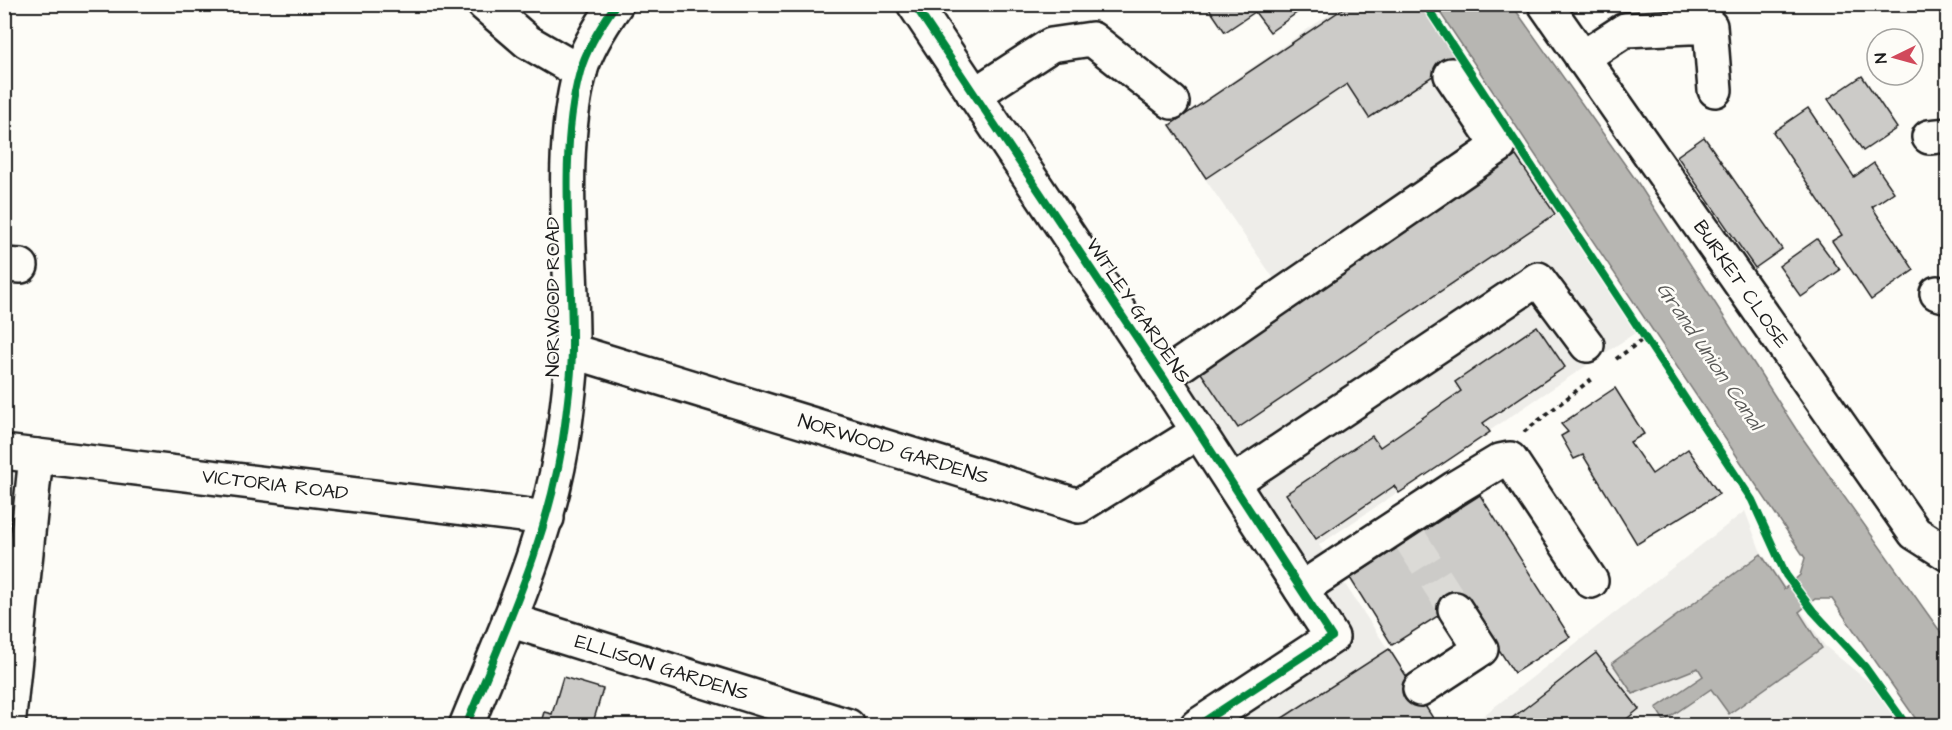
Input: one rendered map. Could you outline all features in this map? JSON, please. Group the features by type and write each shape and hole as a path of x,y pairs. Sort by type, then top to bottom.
{"street":[{"path":"484,4 528,42 580,72"},
{"name":"NORWOOD ROAD","path":"466,726 547,518 564,428 572,351 569,183 572,127 580,72 602,24 616,4"},
{"name":"WITLEY GARDENS","path":"914,4 1332,637 1197,726"},
{"name":"BURKET CLOSE","path":"1545,4 1916,533 1947,554"},
{"path":"1582,58 1625,30 1710,26 1715,90"},
{"path":"974,95 1051,45 1092,39 1172,102"},
{"path":"1163,378 1499,146 1454,63"},
{"path":"1232,483 1538,279 1593,359"},
{"name":"NORWOOD GARDENS","path":"572,351 1079,506 1198,432"},
{"name":"VICTORIA ROAD","path":"4,452 547,518"},
{"path":"8,726 36,456"},
{"path":"1301,589 1405,530 1500,460 1510,459 1591,581"},
{"path":"1420,689 1481,649 1455,609"},
{"name":"ELLISON GARDENS","path":"509,620 848,726"}],"path":[{"path":"1425,4 1454,63"},
{"path":"1522,148 1752,500 1786,575 1813,611 1865,667 1907,726"},
{"path":"1615,360 1646,337"},
{"path":"1510,459 1525,431 1593,359"}],"shaded area":[{"path":"1343,5 1419,5 1638,331 1319,545 1438,725 1243,725 1230,706 1340,639 1165,371 1281,289 1168,125"},
{"path":"1745,511 1760,550 1825,646 1875,687 1900,725 1470,726"}],"water":[{"name":"Grand Union Canal","path":"1435,5 1512,5 1638,183 1796,429 1947,641 1947,725 1920,725 1832,599 1815,599 1799,612 1822,648 1729,714 1711,689 1664,721 1656,708 1703,676 1698,668 1633,694 1612,663 1761,554 1784,589 1800,575 1805,558"}],"building":[{"path":"1206,4 1309,4 1270,32 1255,12 1225,32"},
{"path":"1350,4 1420,4 1457,60 1369,118 1347,84 1206,178 1170,125"},
{"path":"1862,76 1865,87 1869,87 1897,128 1863,151 1828,99"},
{"path":"1808,108 1854,177 1874,163 1894,192 1872,207 1914,270 1871,300 1832,241 1842,235 1773,132"},
{"path":"1704,137 1782,249 1755,268 1677,156"},
{"path":"1516,156 1555,214 1238,428 1199,370"},
{"path":"1817,239 1840,270 1801,297 1779,266"},
{"path":"1537,326 1565,367 1483,423 1490,432 1399,493 1394,486 1316,539 1286,494 1372,436 1380,447 1461,391 1455,382"},
{"path":"1615,388 1644,434 1630,442 1652,474 1688,449 1719,494 1637,544 1583,455 1574,459 1561,436 1568,432 1561,424"},
{"path":"1480,495 1570,637 1514,673 1466,598 1392,645 1350,578"},
{"path":"1389,649 1438,726 1270,726"},
{"path":"1596,653 1639,709 1618,726 1502,726"},
{"path":"563,677 603,689 592,726 540,726 544,712 552,714"}],"tunnel":[{"path":"1409,537 1455,609"}],"cycle path":[{"path":"466,726 526,578 539,541 559,464 572,358 568,174 573,104 586,54 616,4"},
{"path":"914,4 1163,377 1332,637 1197,726"},
{"path":"1425,4 1752,500 1786,575 1813,611 1865,667 1907,726"}]}
